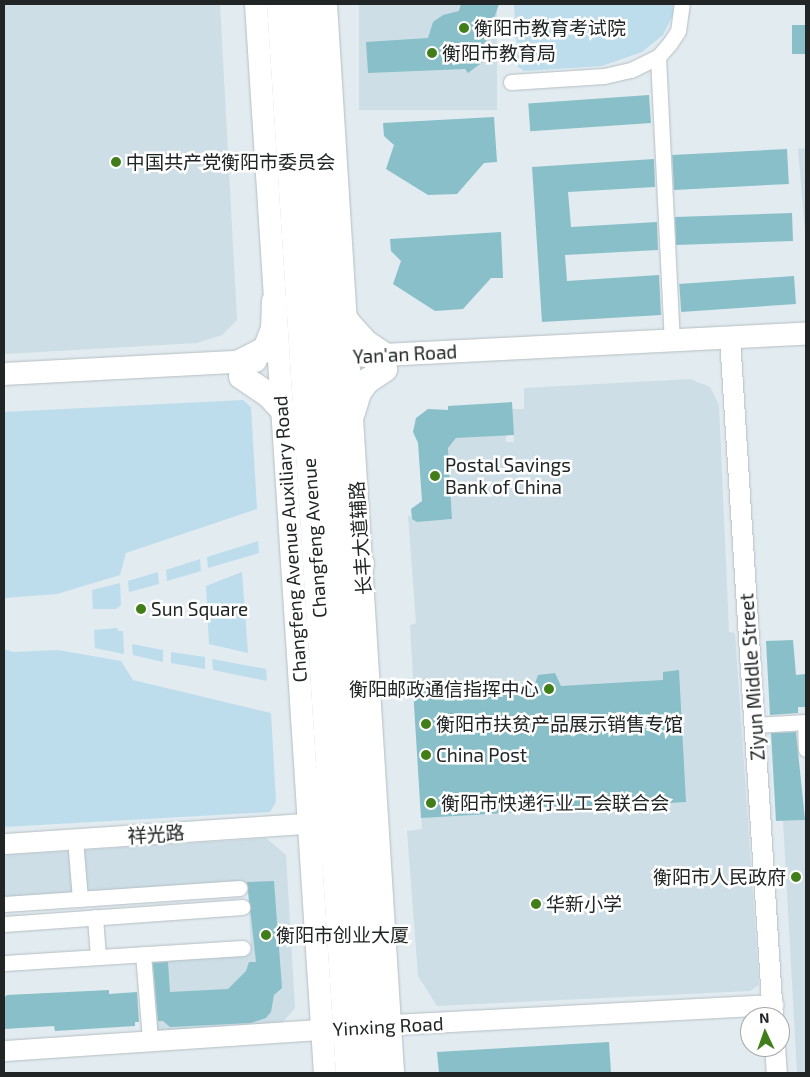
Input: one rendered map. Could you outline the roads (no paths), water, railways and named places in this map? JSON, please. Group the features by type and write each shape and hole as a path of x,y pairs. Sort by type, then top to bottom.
{"main road":[{"name":"Changfeng Avenue Auxiliary Road","path":"256,4 274,301 314,366 281,408 309,824 356,1028 325,1073"},
{"name":"Changfeng Avenue","path":"279,4 314,366 344,600 356,1028 348,1073"},
{"name":"Changfeng Avenue","path":"303,4 321,278 308,452 344,600 328,765 335,863 356,1028 371,1073"},
{"name":"长丰大道辅路","path":"326,4 347,322 314,366 352,412 361,563"},
{"path":"321,278 347,322 384,362 358,392 352,412"},
{"path":"274,301 273,328 265,349 240,369 281,408 308,452"},
{"name":"Yan'an Road","path":"4,374 314,366 730,345 806,334"},
{"name":"Yan'an Road","path":"384,362 672,341 806,349"},
{"name":"Yan'an Road","path":"4,388 240,369"},
{"path":"344,600 361,563"},
{"name":"长丰大道辅路","path":"344,600 356,1028 393,1073"},
{"path":"328,765 309,824 335,863"}],"street":[{"path":"511,82 604,76 631,70 658,58 678,31 682,4"},
{"path":"658,58 672,341"},
{"name":"Ziyun Middle Street","path":"730,345 773,1007"},
{"path":"755,725 805,722 806,749"},
{"name":"祥光路","path":"4,844 309,824"},
{"path":"75,839 80,899"},
{"path":"4,904 240,888"},
{"path":"4,924 242,907"},
{"path":"95,917 98,957"},
{"path":"4,963 243,948"},
{"path":"143,954 150,1040"},
{"name":"Yinxing Road","path":"4,1051 356,1028 740,1012"},
{"path":"776,1057 777,1073"}],"place":[{"name":"衡阳市教育考试院","path":"464,28"},
{"name":"衡阳市教育局","path":"432,53"},
{"name":"中国共产党衡阳市委员会","path":"116,162"},
{"name":"Postal Savings Bank of China","path":"435,476"},
{"name":"Sun Square","path":"141,609"},
{"name":"衡阳邮政通信指挥中心","path":"549,689"},
{"name":"衡阳市扶贫产品展示销售专馆","path":"426,724"},
{"name":"China Post","path":"426,755"},
{"name":"衡阳市快递行业工会联合会","path":"431,803"},
{"name":"衡阳市人民政府","path":"796,877"},
{"name":"华新小学","path":"536,904"},
{"name":"衡阳市创业大厦","path":"266,935"}]}
